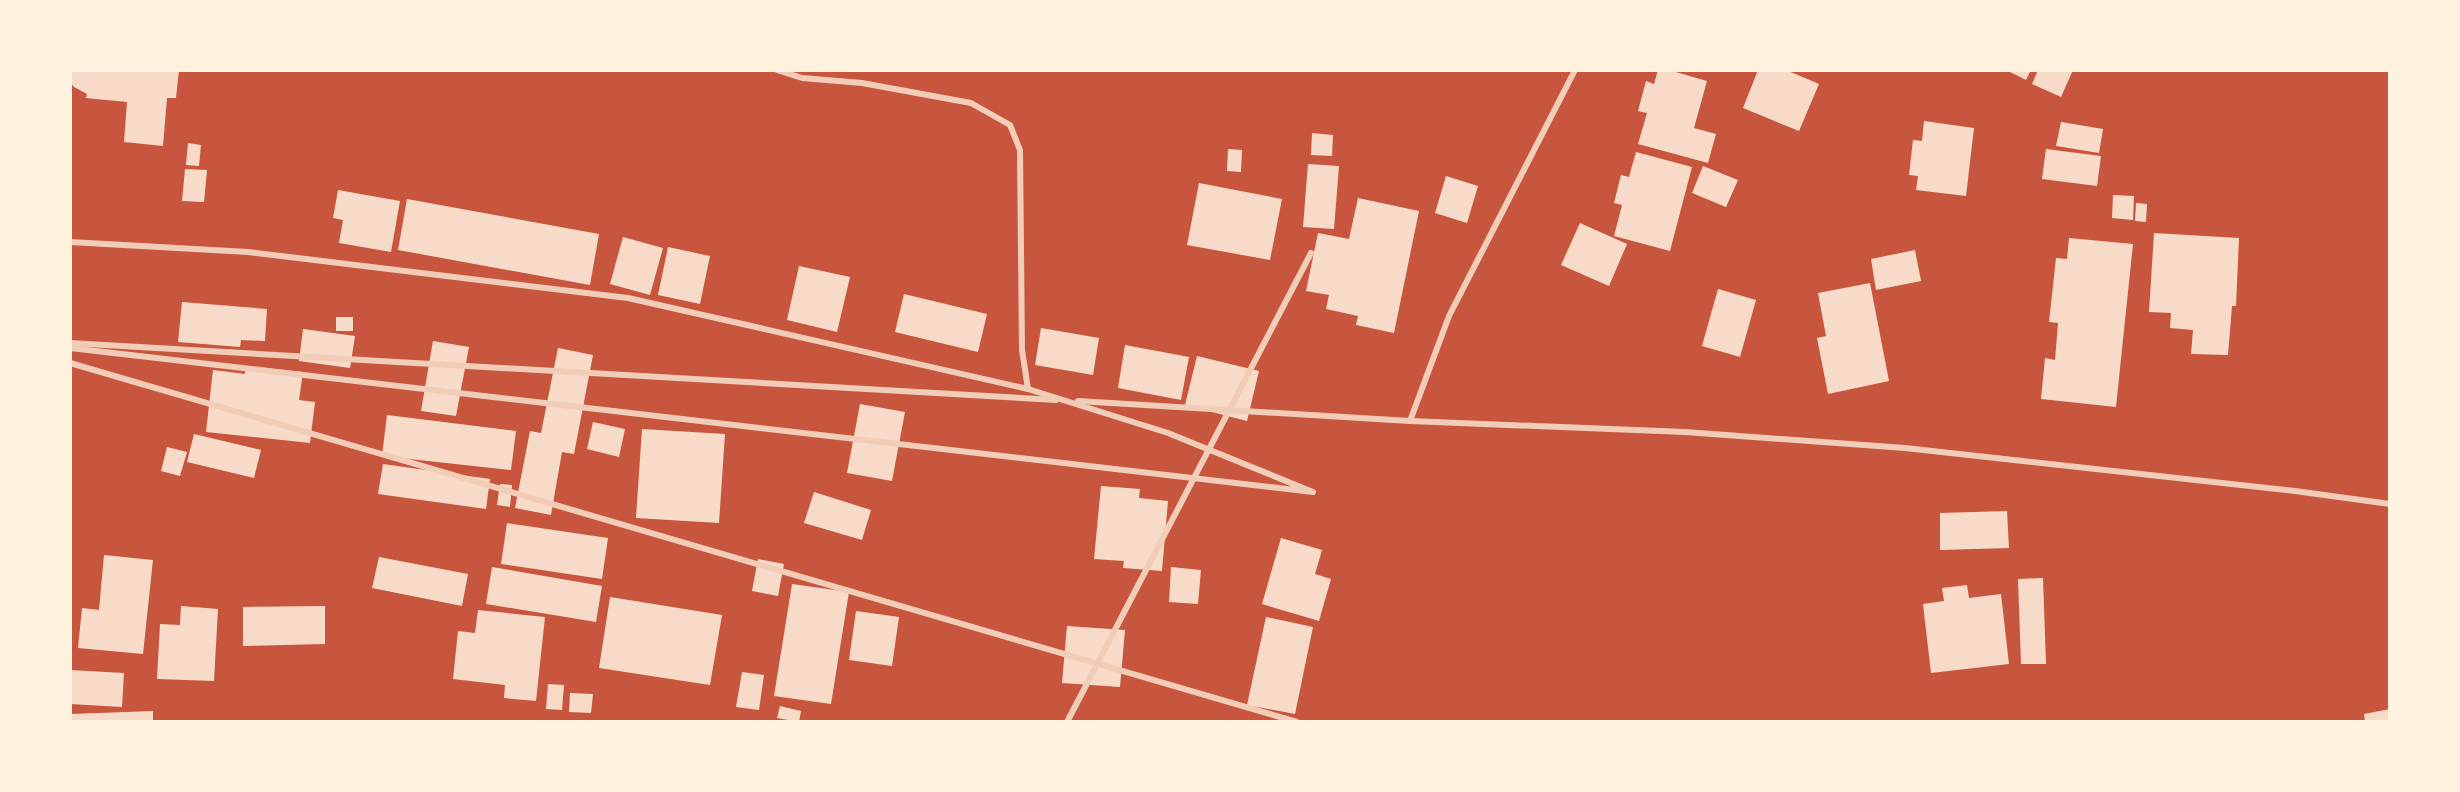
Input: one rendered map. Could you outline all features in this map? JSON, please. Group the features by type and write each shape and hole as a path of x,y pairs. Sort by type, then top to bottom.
{"street":[{"path":"777,70 802,78 862,83 971,103 1010,125 1020,150 1021,341 1028,389"},
{"path":"1410,421 1449,316 1575,70"},
{"path":"70,242 248,252 628,298 1028,389 1168,433 1313,492 70,348"},
{"path":"1067,722 1311,253"},
{"path":"70,343 1410,421 1685,432 1905,448 2295,491 2390,504"},
{"path":"70,363 1297,722"}],"building":[{"path":"70,70 179,70 176,98 167,98 163,146 124,142 127,102 86,98 87,94 70,82"},
{"path":"1658,70 1669,70 1707,81 1694,128 1716,134 1708,163 1638,144 1647,113 1638,111 1646,81 1654,84"},
{"path":"1758,70 1786,70 1819,84 1799,131 1743,108"},
{"path":"2006,70 2031,70 2026,80"},
{"path":"2038,70 2073,70 2061,97 2032,84"},
{"path":"1924,121 1974,128 1966,196 1916,190 1918,176 1909,175 1913,140 1922,141"},
{"path":"2061,122 2103,129 2099,153 2056,146"},
{"path":"1312,133 1333,135 1332,156 1311,155"},
{"path":"188,143 201,145 199,166 186,165"},
{"path":"1228,149 1242,150 1241,172 1227,171"},
{"path":"2046,149 2101,156 2097,186 2042,179"},
{"path":"1636,152 1692,167 1670,251 1614,236 1622,205 1614,203 1621,175 1629,177"},
{"path":"1308,164 1339,166 1334,229 1303,227"},
{"path":"1703,166 1738,180 1726,207 1692,193"},
{"path":"185,169 207,170 204,202 182,201"},
{"path":"1446,176 1478,186 1467,223 1435,213"},
{"path":"1199,183 1282,199 1270,260 1187,245"},
{"path":"338,190 400,201 391,252 339,243 343,220 333,218"},
{"path":"2113,195 2134,196 2133,220 2112,218"},
{"path":"1358,198 1419,211 1394,333 1356,325 1358,316 1326,309 1329,295 1306,291 1318,233 1349,239"},
{"path":"407,199 599,234 590,285 398,250"},
{"path":"2136,203 2147,204 2146,222 2135,221"},
{"path":"1580,223 1627,244 1609,286 1561,265"},
{"path":"2154,233 2239,238 2236,306 2232,306 2228,355 2191,354 2193,330 2170,328 2171,313 2149,312"},
{"path":"623,237 663,248 650,295 610,284"},
{"path":"2069,238 2133,244 2116,407 2041,399 2045,358 2055,360 2058,323 2049,322 2056,258 2067,259"},
{"path":"668,247 710,256 700,304 658,295"},
{"path":"1915,250 1921,281 1876,290 1871,259"},
{"path":"799,266 850,277 837,332 787,320"},
{"path":"1870,283 1889,381 1828,394 1817,338 1826,336 1818,293"},
{"path":"1718,289 1756,300 1740,357 1702,346"},
{"path":"904,294 987,314 978,352 895,332"},
{"path":"182,302 267,309 265,341 241,340 240,347 178,342"},
{"path":"336,317 353,317 353,331 336,331"},
{"path":"1041,328 1099,338 1093,375 1035,365"},
{"path":"303,329 355,336 350,368 299,361"},
{"path":"433,341 469,347 456,416 421,411"},
{"path":"1125,345 1189,357 1181,400 1118,388"},
{"path":"558,348 593,355 574,454 562,452 551,515 515,508 530,431 541,433"},
{"path":"1197,356 1259,371 1247,421 1185,405"},
{"path":"246,366 303,372 299,400 315,402 310,443 206,432 213,370 245,374"},
{"path":"860,404 905,412 892,481 847,473"},
{"path":"387,415 516,431 511,470 382,456"},
{"path":"593,422 625,429 619,457 587,449"},
{"path":"642,429 725,434 719,523 636,518"},
{"path":"194,434 261,450 254,478 187,462"},
{"path":"167,447 187,452 180,476 161,471"},
{"path":"383,464 490,479 486,509 378,494"},
{"path":"500,484 512,485 510,507 497,505"},
{"path":"1101,486 1140,489 1139,498 1168,501 1162,571 1123,568 1124,561 1094,559"},
{"path":"814,492 871,510 862,540 804,523"},
{"path":"2007,511 2009,548 1940,550 1940,513"},
{"path":"507,523 608,538 602,579 501,564"},
{"path":"1281,538 1322,550 1315,574 1331,579 1319,621 1262,604"},
{"path":"104,555 153,560 143,654 78,648 82,608 99,610"},
{"path":"379,557 468,574 462,606 372,588"},
{"path":"758,559 784,564 778,596 752,591"},
{"path":"492,567 602,586 596,622 486,604"},
{"path":"1171,567 1201,570 1198,604 1169,602"},
{"path":"2043,578 2046,664 2021,664 2018,579"},
{"path":"792,584 849,592 831,704 774,696"},
{"path":"1967,585 1969,598 2001,594 2009,664 1931,673 1923,604 1944,601 1942,588"},
{"path":"610,597 722,615 710,685 599,668"},
{"path":"181,606 218,609 214,681 157,679 160,624 180,625"},
{"path":"325,606 325,644 243,646 243,607"},
{"path":"478,610 545,617 536,701 504,698 505,685 453,679 458,631 475,633"},
{"path":"856,611 899,617 892,666 849,660"},
{"path":"1266,617 1313,627 1295,714 1247,705"},
{"path":"1067,626 1125,630 1120,687 1062,683"},
{"path":"70,670 124,673 122,707 70,704"},
{"path":"742,672 764,675 759,710 736,707"},
{"path":"548,684 564,685 562,710 546,709"},
{"path":"570,693 593,694 591,713 569,712"},
{"path":"780,706 801,711 799,722 777,718"},
{"path":"2390,709 2390,722 2365,722 2364,714"},
{"path":"153,711 153,722 70,722 70,714"}]}
